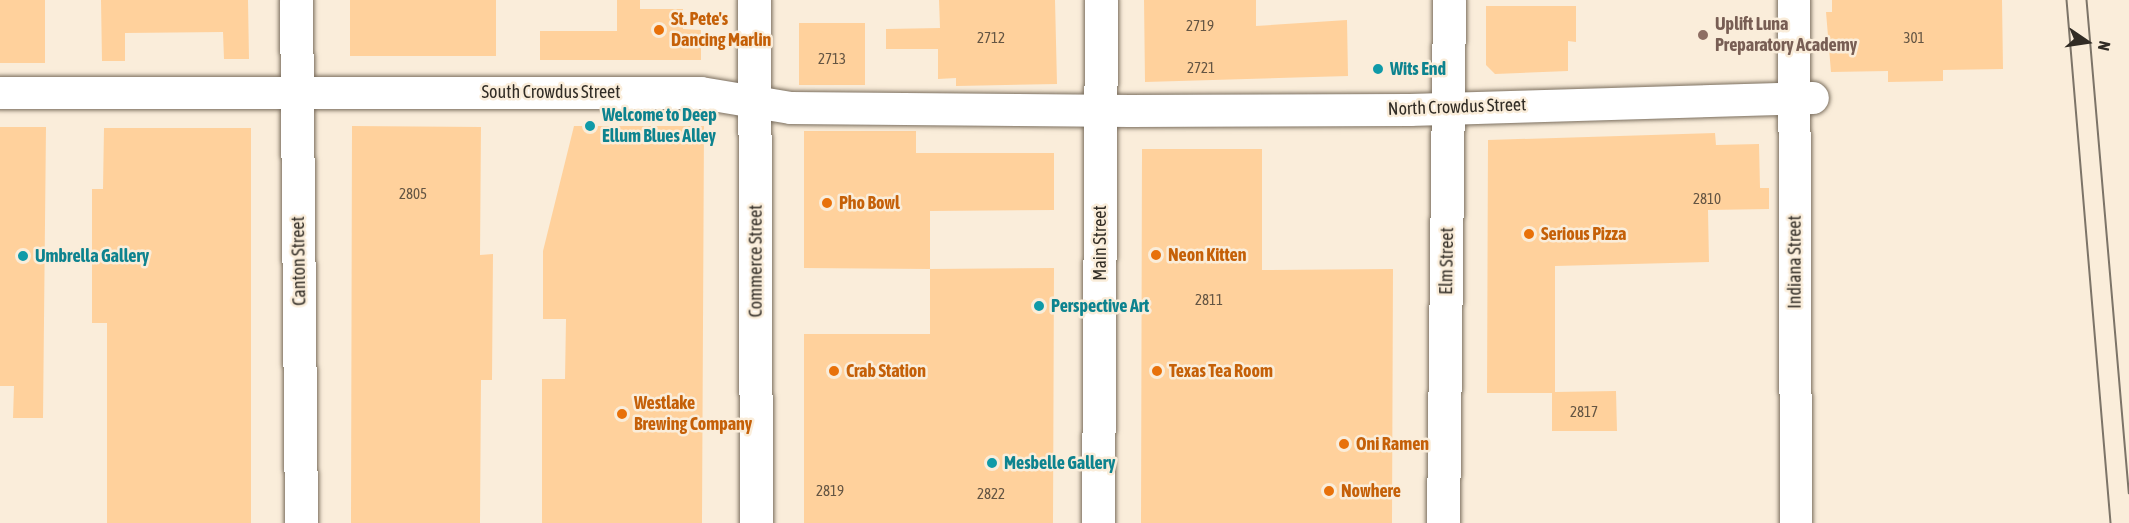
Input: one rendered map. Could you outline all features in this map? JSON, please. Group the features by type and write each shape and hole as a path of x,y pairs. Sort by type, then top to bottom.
{"main road":[{"name":"Canton Street","path":"296,0 301,523"},
{"name":"Commerce Street","path":"754,0 756,523"},
{"name":"Main Street","path":"1098,523 1101,0"},
{"name":"Elm Street","path":"1443,523 1449,0"}],"street":[{"name":"Indiana Street","path":"1794,0 1804,99 1796,523"},
{"name":"South Crowdus Street","path":"0,93 701,93 799,108 1101,111"},
{"name":"North Crowdus Street","path":"1101,111 1449,108 1804,99"}],"building":[{"path":"0,0 45,0 45,63 0,63"},
{"path":"101,0 248,0 249,59 224,59 223,32 125,33 125,61 102,61"},
{"path":"350,0 496,0 496,56 350,56"},
{"name":"St. Pete's Dancing Marlin","path":"617,0 640,0 640,9 683,9 683,29 701,30 701,60 540,60 540,31 617,31"},
{"path":"939,0 1055,0 1057,84 956,86 956,78 938,79 938,49 886,49 886,29 940,28"},
{"path":"1144,0 1256,0 1256,26 1347,20 1348,76 1145,82"},
{"path":"1832,0 2002,0 2003,69 1943,70 1943,81 1888,82 1888,71 1831,72 1826,12 1832,12"},
{"path":"1486,6 1576,6 1576,42 1568,41 1568,71 1495,74 1486,65"},
{"path":"799,23 865,23 865,85 799,85"},
{"path":"352,126 481,127 480,255 493,254 492,380 481,380 480,523 351,523"},
{"path":"574,126 704,126 702,523 542,523 542,379 565,379 566,319 543,319 543,251"},
{"name":"Umbrella Gallery","path":"0,127 46,127 43,418 13,418 14,386 0,386"},
{"path":"104,128 251,128 251,523 107,523 107,323 92,323 92,189 103,189"},
{"path":"804,131 916,131 916,153 1054,153 1054,210 930,211 930,269 804,268"},
{"path":"1715,133 1716,145 1759,144 1760,188 1769,188 1769,209 1708,210 1709,262 1555,266 1555,392 1616,391 1617,431 1552,431 1552,393 1487,393 1488,140"},
{"path":"1142,149 1262,149 1262,270 1393,269 1392,523 1141,523"},
{"path":"1054,268 1053,523 804,523 804,334 930,334 930,269"}],"tram line":[{"path":"2067,0 2111,523"},
{"path":"2087,0 2129,493"}],"place":[{"name":"St. Pete's Dancing Marlin","path":"659,30"},
{"name":"Uplift Luna Preparatory Academy","path":"1703,35"},
{"name":"Wits End","path":"1378,69"},
{"name":"Welcome to Deep Ellum Blues Alley","path":"590,126"},
{"name":"Pho Bowl","path":"827,203"},
{"name":"Serious Pizza","path":"1529,234"},
{"name":"Neon Kitten","path":"1156,255"},
{"name":"Umbrella Gallery","path":"23,256"},
{"name":"Perspective Art","path":"1039,306"},
{"name":"Crab Station","path":"834,371"},
{"name":"Texas Tea Room","path":"1157,371"},
{"name":"Westlake Brewing Company","path":"622,414"},
{"name":"Oni Ramen","path":"1344,444"},
{"name":"Mesbelle Gallery","path":"992,463"},
{"name":"Nowhere","path":"1329,491"}]}
